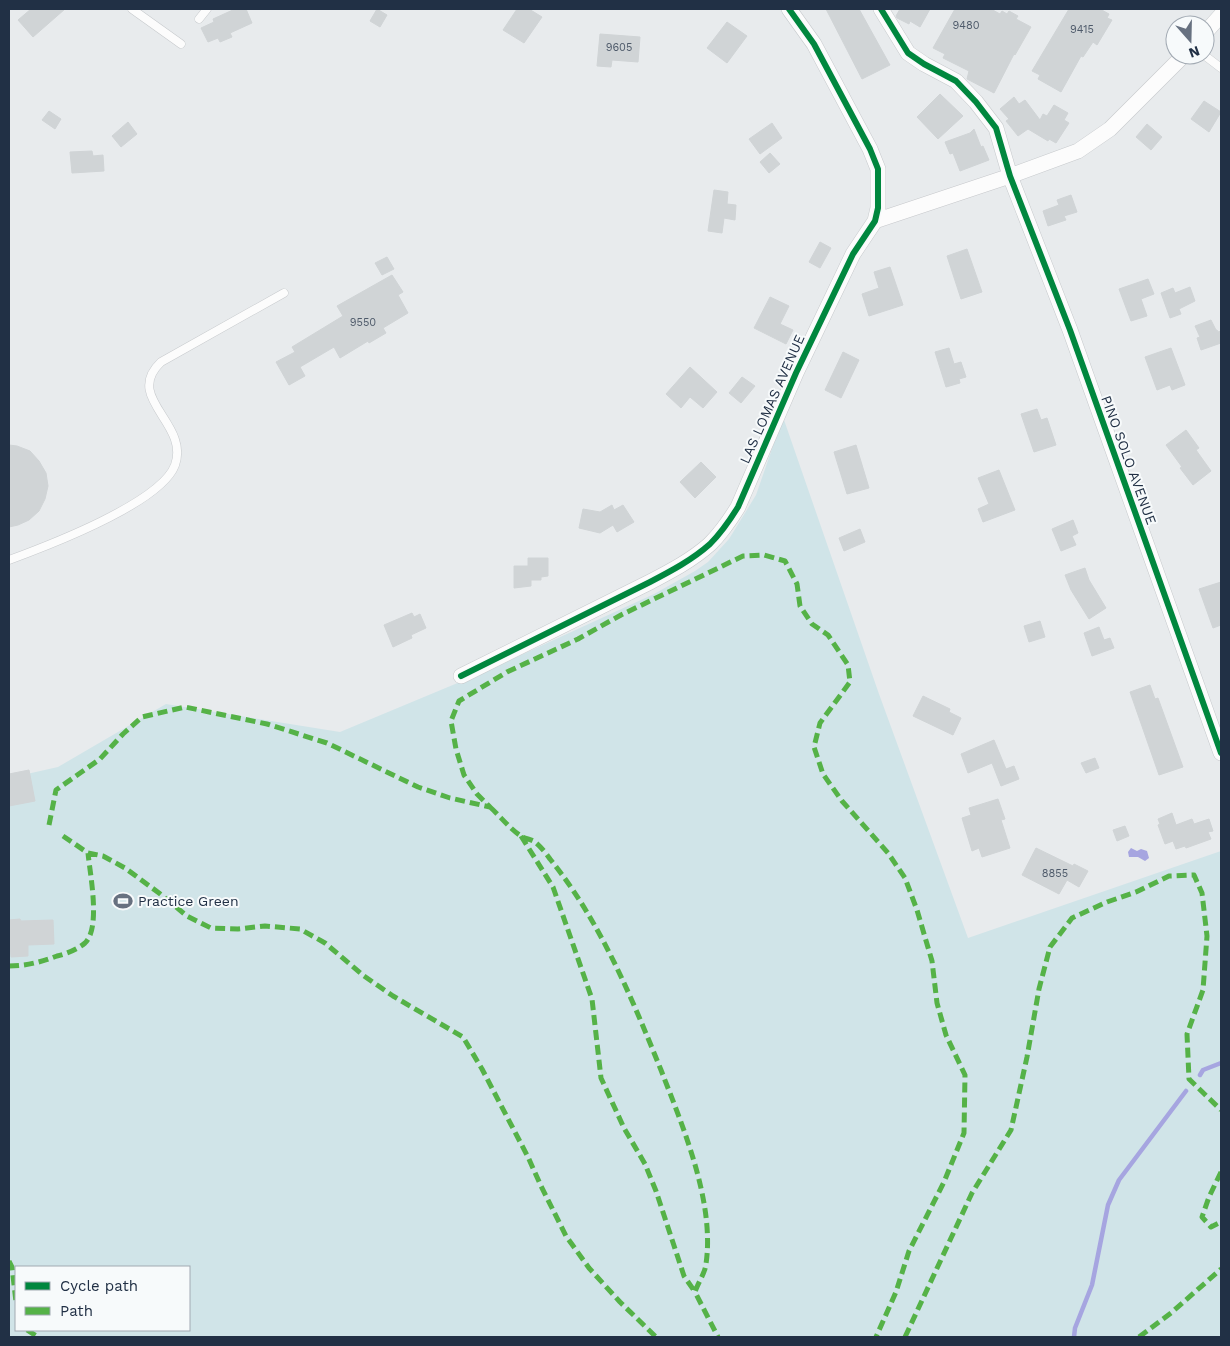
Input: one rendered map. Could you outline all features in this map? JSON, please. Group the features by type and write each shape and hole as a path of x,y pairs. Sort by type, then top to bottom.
{"street":[{"name":"LAS LOMAS AVENUE","path":"461,676 680,566 710,544 726,526 738,507 804,356 853,254 875,222 878,208 879,180 875,159 814,44 789,9"},
{"name":"PINO SOLO AVENUE","path":"881,9 908,53 956,81 976,102 996,128 1010,176 1070,330 1221,753"},
{"path":"875,222 1078,151 1110,129 1174,65"}],"lane":[{"path":"132,9 181,44"},
{"path":"200,19 207,9"},
{"path":"9,560 84,529 142,498 161,484 170,475 175,464 177,446 174,434 150,394 149,380 154,368 161,362 284,293"}],"shaded area":[{"path":"783,417 879,694 968,938 1221,851 1221,1337 9,1337 9,778 58,767 166,704 340,732 484,672 654,594 708,562 729,539 756,495"}],"water":[{"path":"1131,848 1137,851 1141,849 1147,851 1149,858 1145,861 1138,857 1129,857 1128,852"}],"building":[{"path":"31,9 65,9 33,37 18,20"},
{"path":"235,9 246,9 252,23 230,33 232,37 220,42 218,38 208,42 201,28 214,22 213,19"},
{"path":"377,9 387,15 380,27 370,21"},
{"path":"517,9 529,9 542,17 524,43 503,30"},
{"path":"826,9 859,9 890,65 862,79"},
{"path":"900,9 930,9 920,27 910,21 909,24 897,18 896,16"},
{"path":"955,9 991,9 1000,14 1002,11 1007,14 1009,11 1018,16 1016,19 1031,27 1014,54 994,93 967,79 969,71 943,58 945,54 933,48"},
{"path":"1069,9 1100,9 1109,14 1107,18 1112,20 1097,45 1093,42 1083,57 1081,56 1061,92 1038,79 1040,75 1032,71"},
{"path":"727,22 747,36 727,63 707,48"},
{"path":"600,34 640,37 638,62 612,60 611,67 597,66"},
{"path":"940,94 963,116 938,139 917,117"},
{"path":"1014,97 1019,104 1025,100 1040,120 1043,114 1047,116 1054,105 1068,113 1064,120 1069,123 1056,143 1049,139 1048,141 1028,129 1018,136 1006,121 1009,119 1000,109"},
{"path":"1204,101 1221,112 1209,132 1191,119"},
{"path":"49,111 61,119 55,129 42,120"},
{"path":"128,122 137,134 121,147 112,136"},
{"path":"772,123 782,138 760,154 749,139"},
{"path":"1147,124 1162,137 1151,150 1136,137"},
{"path":"974,129 981,147 983,146 989,160 960,171 953,153 950,154 945,142 970,133"},
{"path":"92,151 93,156 103,155 104,171 72,173 70,152"},
{"path":"770,153 780,164 769,173 760,162"},
{"path":"714,190 728,192 727,204 736,205 735,220 724,218 722,233 708,231"},
{"path":"1071,195 1077,212 1064,216 1066,220 1048,226 1043,211 1059,205 1057,200"},
{"path":"820,242 831,248 820,268 809,262"},
{"path":"967,249 982,292 961,299 947,256"},
{"path":"387,257 394,269 382,275 375,263"},
{"path":"890,267 903,305 869,316 862,294 879,288 874,272"},
{"path":"392,275 403,292 398,295 408,313 383,328 386,333 369,343 368,341 340,358 334,347 300,367 305,376 289,385 276,362 295,352 292,347 343,316 337,306"},
{"path":"1148,279 1154,294 1141,299 1147,316 1131,321 1119,289"},
{"path":"1190,287 1195,301 1179,309 1181,314 1170,318 1161,293 1173,288 1175,293"},
{"path":"770,297 789,306 780,324 793,330 786,344 754,328"},
{"path":"1211,320 1216,330 1218,332 1221,331 1221,343 1201,350 1197,338 1200,337 1195,326"},
{"path":"949,348 954,364 961,362 966,377 959,379 960,383 946,387 935,352"},
{"path":"1171,348 1185,385 1172,390 1170,385 1157,390 1145,357"},
{"path":"843,352 859,360 841,398 825,390"},
{"path":"690,367 717,392 703,408 690,397 681,408 666,394"},
{"path":"742,377 755,386 741,403 729,393"},
{"path":"1037,409 1041,420 1047,418 1056,445 1034,452 1021,414"},
{"path":"1186,430 1199,448 1196,450 1211,471 1193,485 1166,445"},
{"path":"9,445 30,451 46,473 48,486 45,499 39,511 29,520 9,527"},
{"path":"856,445 869,488 847,494 834,452"},
{"path":"701,462 716,477 695,498 680,482"},
{"path":"999,470 1015,510 983,522 978,509 989,504 978,478"},
{"path":"612,505 614,510 623,505 634,522 617,532 613,525 600,533 579,528 583,509 600,512"},
{"path":"1073,520 1078,533 1072,536 1076,545 1061,551 1052,529"},
{"path":"860,529 865,542 844,551 839,538"},
{"path":"528,558 548,558 548,576 541,577 541,580 531,580 531,586 514,588 514,566 528,566"},
{"path":"1085,568 1089,580 1106,608 1089,619 1071,590 1065,575"},
{"path":"1221,582 1221,625 1213,628 1199,589"},
{"path":"412,613 414,617 420,614 426,628 411,635 412,638 393,647 384,625"},
{"path":"1040,621 1045,637 1029,642 1024,626"},
{"path":"1099,627 1104,640 1110,638 1114,648 1092,656 1084,633"},
{"path":"1150,685 1155,699 1158,698 1183,767 1159,775 1130,692"},
{"path":"923,696 950,709 949,712 961,718 953,735 913,716"},
{"path":"994,740 1006,769 1014,766 1019,779 1001,786 992,763 968,773 961,754"},
{"path":"1095,758 1099,768 1086,773 1081,763"},
{"path":"29,770 35,801 9,806 9,774"},
{"path":"998,799 1005,819 1001,820 1010,848 982,857 979,848 972,851 962,818 971,815 969,808"},
{"path":"1172,813 1176,825 1192,819 1194,824 1209,819 1213,831 1208,832 1211,839 1186,848 1185,846 1176,849 1173,841 1165,844 1158,825 1160,824 1158,819"},
{"path":"1125,826 1129,836 1117,841 1113,830"},
{"path":"1036,848 1088,871 1079,887 1067,880 1059,894 1022,875"},
{"path":"20,919 21,921 53,920 54,944 28,945 28,956 11,957 9,920"}],"waterway":[{"path":"1200,1075 1203,1070 1221,1063"},
{"path":"1074,1337 1075,1328 1092,1285 1108,1205 1119,1180 1186,1091"}],"marked path":[{"path":"49,825 56,790 100,759 142,717 185,707 267,724 327,743 418,787 450,798 490,807 477,794 464,775 456,749 451,721 459,701 507,672 578,639 621,615 743,556 764,555 785,561 797,584 800,606 812,624 828,635 848,665 850,682 820,723 814,747 823,774 842,801 888,853 905,878 917,910 932,961 937,1003 946,1035 965,1075 964,1133 944,1182 909,1251 896,1292 876,1337"},
{"path":"490,807 517,833 533,841 547,854 568,883 599,933 626,987 679,1116 702,1190 708,1240 705,1267 695,1292 718,1337"},
{"path":"63,836 88,853 103,856 125,868 187,916 211,928 238,929 265,926 300,929 325,943 364,976 393,996 463,1037 528,1157 566,1236 589,1268 656,1337"},
{"path":"521,836 553,887 592,999 601,1078 624,1128 645,1164 656,1191 684,1276 695,1292"},
{"path":"9,966 45,960 72,951 85,943 90,936 94,913 88,853"},
{"path":"905,1337 972,1193 1011,1130 1039,989 1050,947 1072,918 1107,902 1136,892 1169,876 1194,875 1202,893 1207,936 1203,990 1187,1034 1189,1079 1221,1110"},
{"path":"1221,1172 1202,1217 1211,1227 1221,1222"},
{"path":"9,1261 12,1267 15,1293"},
{"path":"1139,1337 1171,1313 1221,1269"},
{"path":"29,1331 38,1337"}],"cycle path":[{"path":"461,676 681,565 710,544 738,507 796,373 853,254 875,221 878,208 878,169 870,149 814,44 789,9"},
{"path":"881,9 908,53 956,81 976,102 996,128 1010,176 1070,330 1221,753"}],"place":[{"name":"Practice Green","path":"123,901"}]}
